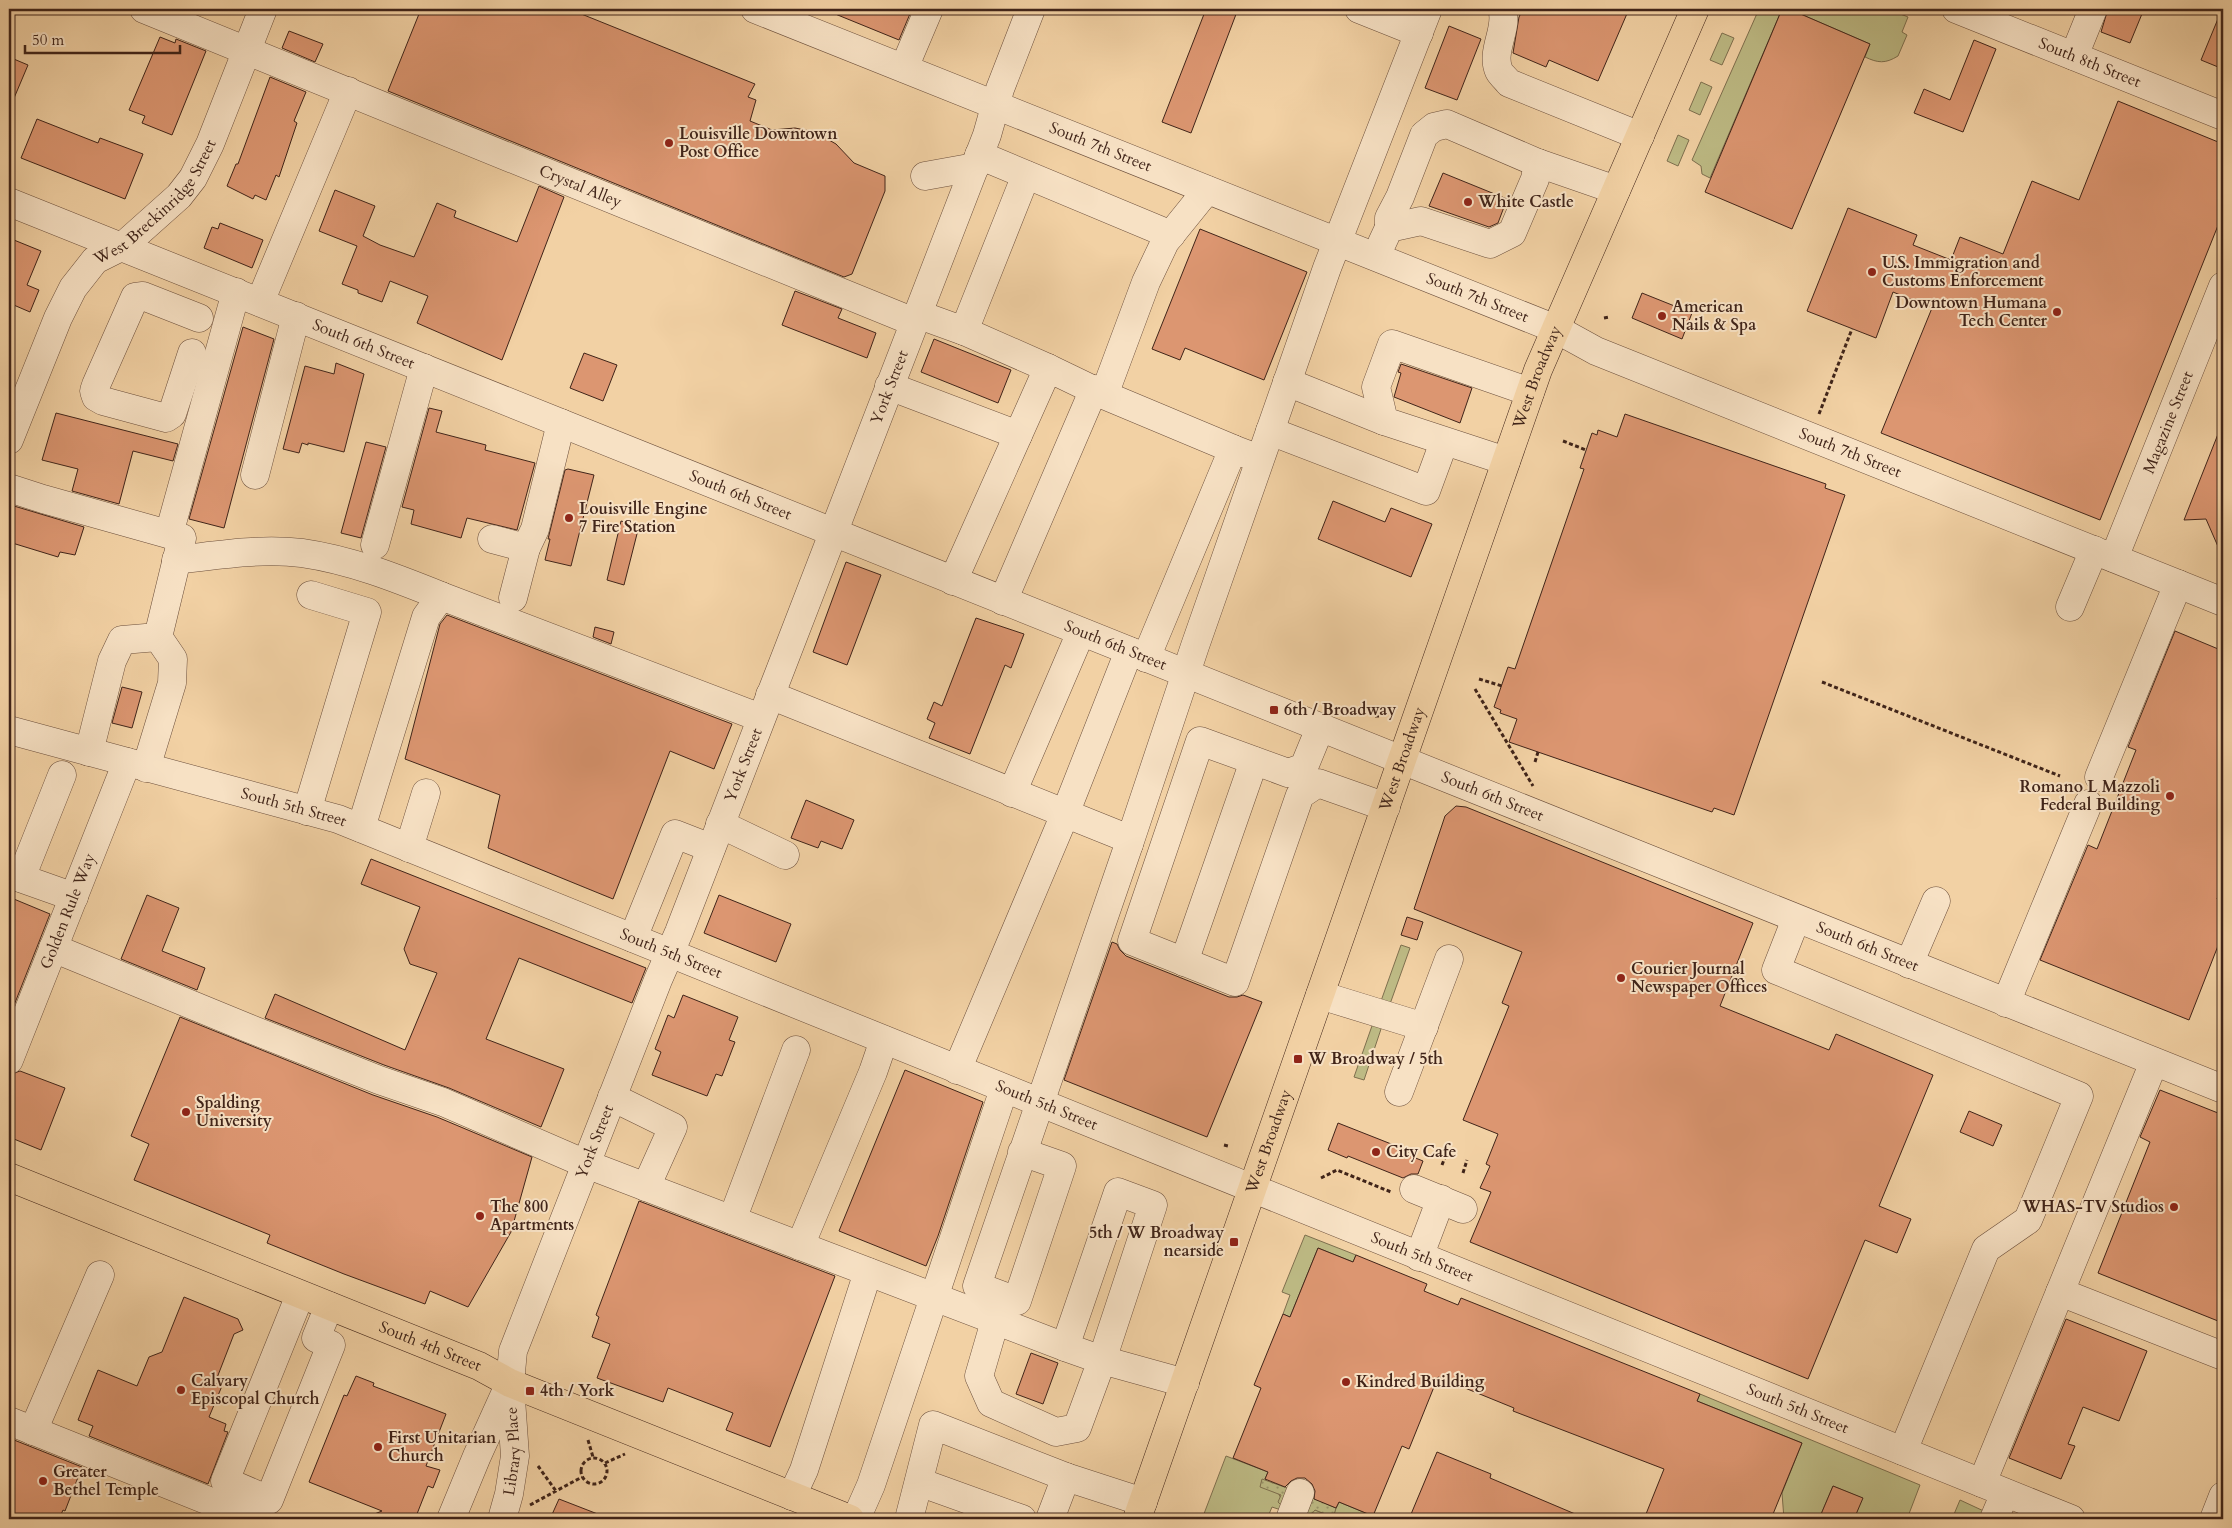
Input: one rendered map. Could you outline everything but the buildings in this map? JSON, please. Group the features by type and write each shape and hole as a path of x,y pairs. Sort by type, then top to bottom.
{"main road":[{"name":"West Broadway","path":"1140,1511 1530,392 1695,9"},
{"name":"South 4th Street","path":"9,1177 479,1366 510,1383 850,1519"}],"street":[{"name":"Crystal Alley","path":"144,9 915,318 964,331 1099,392 1233,449 1260,458"},
{"name":"West Breckinridge Street","path":"9,440 58,318 73,288 95,260 123,246 179,196 193,178 210,144 263,9"},
{"name":"South 7th Street","path":"755,9 1556,329 1596,351 2223,602"},
{"path":"904,68 929,9"},
{"path":"1022,1152 1062,1166 1017,1301 977,1286 1022,1152 1129,844 1260,458 1336,242 1423,21 1359,9"},
{"path":"1502,9 1502,21 1496,51 1499,71 1510,82 1640,136"},
{"name":"South 8th Street","path":"1956,9 2223,116"},
{"path":"2074,56 2093,9"},
{"name":"York Street","path":"451,1519 510,1383 513,1351 716,836 977,161 1028,10"},
{"path":"199,318 143,296 135,297 96,385 94,392 96,397 103,401 166,418 172,414 204,357 236,292 348,91"},
{"path":"1374,257 1389,228 1389,218 1400,197 1424,135 1434,127 1447,124 1538,163 1616,190"},
{"path":"925,176 977,161 1026,175 1171,235"},
{"path":"1400,197 1421,221 1490,244 1512,233 1535,179 1538,163"},
{"path":"964,331 1026,175"},
{"path":"1003,601 1099,392 1165,242 1207,190"},
{"name":"South 6th Street","path":"9,202 123,246 832,533 2154,1062 2221,1081"},
{"path":"1389,228 1421,221"},
{"name":"Magazine Street","path":"2063,604 2096,551 2223,286"},
{"path":"199,318 236,292"},
{"path":"255,475 296,316"},
{"path":"169,534 204,357 199,318"},
{"path":"1384,421 1376,387 1392,344 1530,392"},
{"path":"376,545 424,368"},
{"path":"953,581 1048,368"},
{"path":"1287,382 1384,421 1506,461"},
{"path":"889,386 1018,435"},
{"path":"513,598 526,548 534,529 561,423"},
{"path":"1270,431 1426,491 1444,442"},
{"path":"957,1070 1065,814 1233,449"},
{"path":"9,488 182,538 158,637 122,640 112,661 89,752"},
{"path":"492,539 526,548"},
{"path":"176,560 243,553 300,553 341,560 382,572 441,596 962,771 1012,793 1124,837 1129,844"},
{"path":"2099,777 2178,584"},
{"path":"307,811 366,612 311,595"},
{"path":"361,828 426,617 441,596"},
{"path":"1012,793 1081,632"},
{"name":"Golden Rule Way","path":"9,1060 74,897 137,765 172,684 173,660 158,637"},
{"path":"1320,728 1302,780 1235,982 1132,941 1200,742 1302,780 1386,807"},
{"name":"South 5th Street","path":"9,730 338,819 2071,1519"},
{"path":"1184,962 1254,761"},
{"path":"62,775 15,876 74,897"},
{"path":"409,848 426,793"},
{"path":"2006,1003 2088,804"},
{"path":"633,938 675,834 716,836 785,855"},
{"path":"1915,967 1941,904"},
{"path":"1796,919 1776,970 2079,1096 2028,1220 1986,1249 1903,1451"},
{"path":"53,948 248,1028 380,1080 443,1102 586,1164 1065,1347 1102,1360 1185,1383"},
{"path":"1399,1092 1450,960"},
{"path":"1320,995 1424,1027"},
{"path":"800,1246 873,1072 884,1040"},
{"path":"732,1220 796,1050"},
{"path":"1994,1519 1994,1488 2060,1292 2154,1062"},
{"path":"856,1519 871,1486 1004,1089"},
{"path":"612,1097 673,1126 646,1187"},
{"path":"995,1321 979,1376 991,1403 1056,1432 1077,1428 1102,1360 1153,1205 1118,1192 1065,1347"},
{"path":"1407,1192 1452,1204 1419,1257"},
{"path":"792,1496 804,1470 868,1272"},
{"path":"100,1274 21,1426 254,1519"},
{"path":"2060,1292 2223,1356"},
{"path":"286,1328 332,1345 269,1500 225,1480 286,1328 300,1294"},
{"path":"316,1338 329,1306"},
{"name":"Library Place","path":"502,1519 509,1494 515,1456 510,1383"},
{"path":"909,1519 933,1425 1066,1477 1140,1511"},
{"path":"1050,1519 1066,1477"},
{"path":"919,1482 1022,1519"},
{"path":"1290,1519 1300,1493"},
{"path":"2214,1519 2223,1496"}],"path":[{"path":"1604,318 1609,317"},
{"path":"1810,437 1852,329"},
{"path":"1563,441 1586,450"},
{"path":"1478,679 1502,686"},
{"path":"1822,682 2060,776"},
{"path":"1475,689 1534,788"},
{"path":"1375,716 1381,716"},
{"path":"1534,762 1538,752"},
{"path":"1442,1165 1447,1152"},
{"path":"1463,1173 1467,1160"},
{"path":"1321,1178 1337,1170 1407,1192"},
{"path":"588,1459 599,1459 605,1463 607,1474 601,1483 590,1484 582,1477 581,1467 588,1459"},
{"path":"537,1464 556,1491"},
{"path":"527,1507 582,1477"}],"shaded area":[{"path":"1759,9 1782,9 1710,178 1702,174 1701,166 1692,160"},
{"path":"1789,9 1888,9 1908,17 1902,32 1907,35 1898,56 1885,61 1874,61 1865,57 1870,44"},
{"path":"1722,33 1734,38 1722,65 1710,60"},
{"path":"1701,82 1712,87 1700,115 1689,110"},
{"path":"1678,135 1689,140 1678,166 1667,161"},
{"path":"1401,945 1410,948 1390,1004 1381,1001"},
{"path":"1373,1023 1382,1026 1364,1080 1354,1077"},
{"path":"1305,1235 1356,1255 1353,1262 1318,1248 1290,1317 1283,1314 1290,1295 1282,1292"},
{"path":"1700,1394 1920,1485 1907,1519 1869,1519 1856,1514 1862,1498 1833,1486 1819,1519 1784,1519 1782,1493 1802,1443 1697,1401"},
{"path":"1226,1456 1268,1472 1265,1479 1280,1497 1282,1501 1281,1510 1272,1507 1267,1519 1202,1519"},
{"path":"1262,1479 1290,1489 1283,1507 1278,1502 1281,1495 1260,1487"},
{"path":"1313,1498 1336,1508 1334,1515 1330,1516 1315,1510 1309,1517 1306,1515"},
{"path":"1960,1500 1988,1513 1985,1519 1952,1519"},
{"path":"1339,1502 1373,1516 1374,1519 1304,1518 1315,1510 1330,1516 1333,1515"}],"place":[{"name":"Louisville Downtown Post Office","path":"669,143"},
{"name":"White Castle","path":"1468,202"},
{"name":"U.S. Immigration and Customs Enforcement","path":"1872,272"},
{"name":"Downtown Humana Tech Center","path":"2057,312"},
{"name":"American Nails & Spa","path":"1662,316"},
{"name":"Louisville Engine 7 Fire Station","path":"569,518"},
{"name":"6th / Broadway","path":"1274,710"},
{"name":"Romano L Mazzoli Federal Building","path":"2170,796"},
{"name":"Courier Journal Newspaper Offices","path":"1621,978"},
{"name":"W Broadway / 5th","path":"1298,1059"},
{"name":"Spalding University","path":"186,1112"},
{"name":"City Cafe","path":"1376,1152"},
{"name":"WHAS-TV Studios","path":"2174,1207"},
{"name":"The 800 Apartments","path":"480,1216"},
{"name":"5th / W Broadway nearside","path":"1234,1242"},
{"name":"Kindred Building","path":"1346,1382"},
{"name":"Calvary Episcopal Church","path":"181,1390"},
{"name":"4th / York","path":"530,1391"},
{"name":"First Unitarian Church","path":"378,1447"},
{"name":"Greater Bethel Temple","path":"43,1481"}]}
